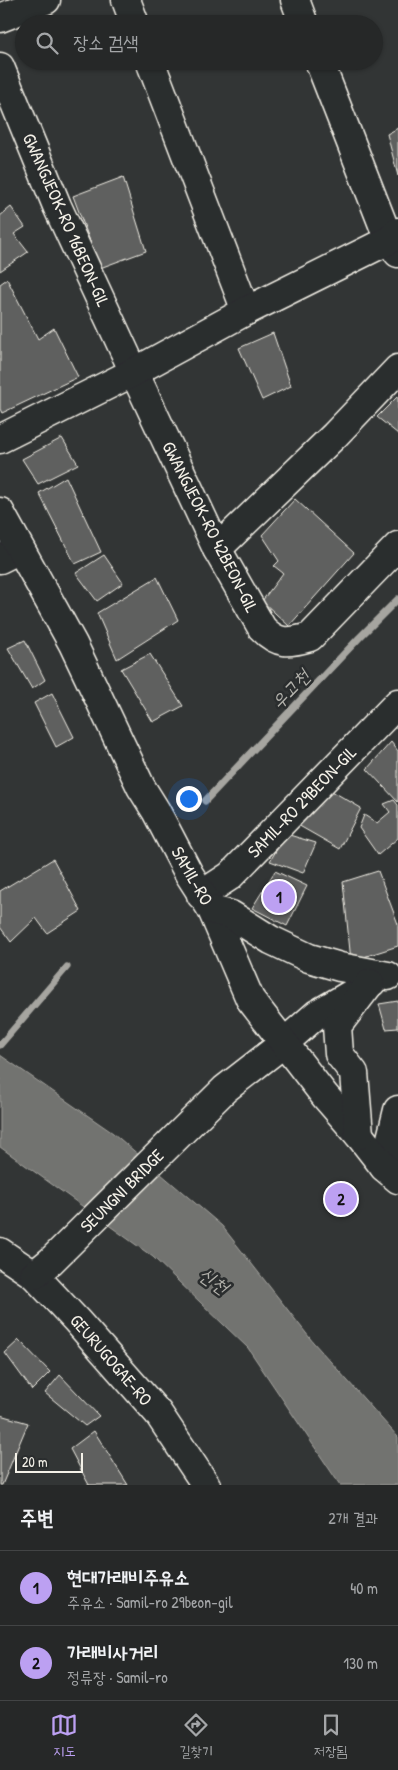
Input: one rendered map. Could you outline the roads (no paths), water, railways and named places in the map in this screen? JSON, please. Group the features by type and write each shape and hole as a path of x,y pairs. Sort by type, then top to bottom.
{"street":[{"path":"0,18 46,0"},
{"path":"126,0 132,15"},
{"path":"295,0 301,15"},
{"name":"GWANGJEOK-RO 16BEON-GIL","path":"0,67 57,206 134,372"},
{"path":"153,70 246,311"},
{"path":"0,439 134,372 246,311 395,242 323,70"},
{"path":"217,549 335,435 398,369"},
{"name":"GWANGJEOK-RO 42BEON-GIL","path":"134,372 217,549 262,628 271,638 282,641 296,641 310,637 398,546"},
{"name":"SAMIL-RO","path":"0,512 10,554 73,644 141,787 207,902 250,999 325,1096 391,1173"},
{"name":"SAMIL-RO 29BEON-GIL","path":"207,902 230,876 393,718"},
{"path":"207,902 271,940 309,958 385,977"},
{"path":"359,1135 354,1073 339,1054 337,1026 385,977"},
{"name":"SEUNGNI BRIDGE","path":"43,1268 225,1089 284,1043 317,1014 385,977"},
{"path":"391,1173 398,1110"},
{"name":"GEURUGOGAE-RO","path":"0,1252 43,1268 77,1321 158,1413 206,1485"}],"water":[{"name":"신천","path":"0,1055 113,1133 222,1226 313,1342 398,1437 398,1485 340,1485 248,1348 153,1257 0,1147"}],"waterway":[{"name":"우고천","path":"205,801 398,599"},
{"name":"우고천","path":"0,1045 67,967"}],"place":[{"name":"현대가래비주유소","path":"279,897"},
{"name":"가래비사거리","path":"341,1199"}]}
